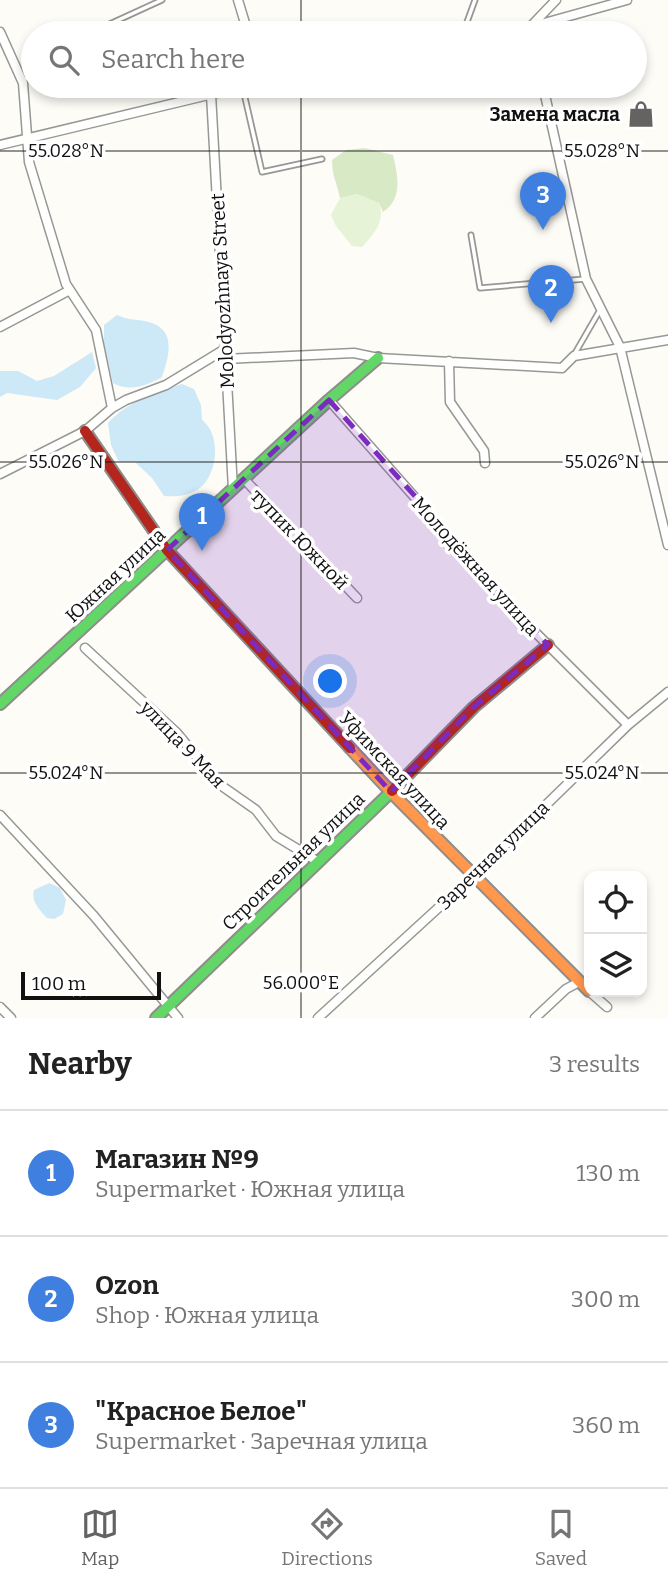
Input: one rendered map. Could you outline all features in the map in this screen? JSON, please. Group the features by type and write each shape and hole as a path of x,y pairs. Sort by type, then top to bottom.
{"street":[{"path":"238,0 244,21"},
{"path":"538,21 556,0"},
{"path":"559,21 627,0"},
{"path":"0,32 21,79"},
{"path":"24,98 29,162 66,284 96,330 112,408"},
{"path":"0,145 194,98"},
{"name":"Molodyozhnaya Street","path":"211,98 233,489"},
{"path":"546,98 586,279 621,347 668,545"},
{"path":"0,327 70,290"},
{"path":"225,359 354,353 379,358 562,368 574,356 668,340"},
{"path":"0,474 85,431 112,408 166,385 225,349"},
{"name":"Южная улица","path":"0,704 329,400 379,358"},
{"path":"449,361 450,402 484,451 485,463"},
{"name":"Молодёжная улица","path":"329,400 548,645 628,725"},
{"name":"Уфимская улица","path":"85,431 167,550 472,877 584,986"},
{"name":"тупик Южной","path":"244,479 357,598"},
{"name":"Строительная улица","path":"156,1018 391,792 474,707 548,645"},
{"name":"улица 9 Мая","path":"85,648 177,733 219,784 256,810 276,835 317,861"},
{"name":"Заречная улица","path":"318,1018 472,877 628,725 668,692"},
{"path":"0,815 94,916 178,1018"},
{"path":"535,1018 566,989 579,982"},
{"name":"Уфимская улица","path":"596,997 607,1007"},
{"path":"0,1007 11,1018"}],"lane":[{"path":"116,21 162,0"},
{"path":"467,21 475,0"},
{"path":"247,98 262,172 322,159"},
{"path":"471,235 480,288 586,279"},
{"path":"574,356 601,309"}],"highlighted area":[{"path":"329,400 548,645 474,707 391,792 167,550"}],"green space":[{"path":"364,148 393,155 397,179 396,194 394,201 383,212 379,203 357,194 340,198 332,160 346,150"},
{"path":"357,194 379,203 381,209 378,226 362,247 352,246 331,215 340,198"}],"water":[{"path":"117,315 155,324 162,329 169,350 162,377 138,387 113,383 104,344 104,325"},
{"path":"92,352 96,368 80,387 57,400 7,393 0,397 0,371 18,371 37,381 54,376"},
{"path":"182,384 194,389 201,405 202,420 213,435 215,456 209,476 197,490 181,496 164,496 152,478 135,462 119,462 111,445 108,423 133,404"},
{"path":"49,883 60,888 66,900 63,914 54,919 47,918 36,905 34,898 34,890"}],"traffic: fast":[{"path":"0,704 329,400 378,358"},
{"path":"156,1018 392,791"}],"traffic: slow":[{"path":"350,748 584,986"}],"traffic: jam":[{"path":"85,431 167,550 350,748"},
{"path":"392,791 474,707 548,645"}],"place":[{"name":"Замена масла","path":"641,114"},
{"name":"\"Красное Белое\"","path":"543,230"},
{"name":"Ozon","path":"551,323"},
{"name":"Магазин №9","path":"202,551"}]}
